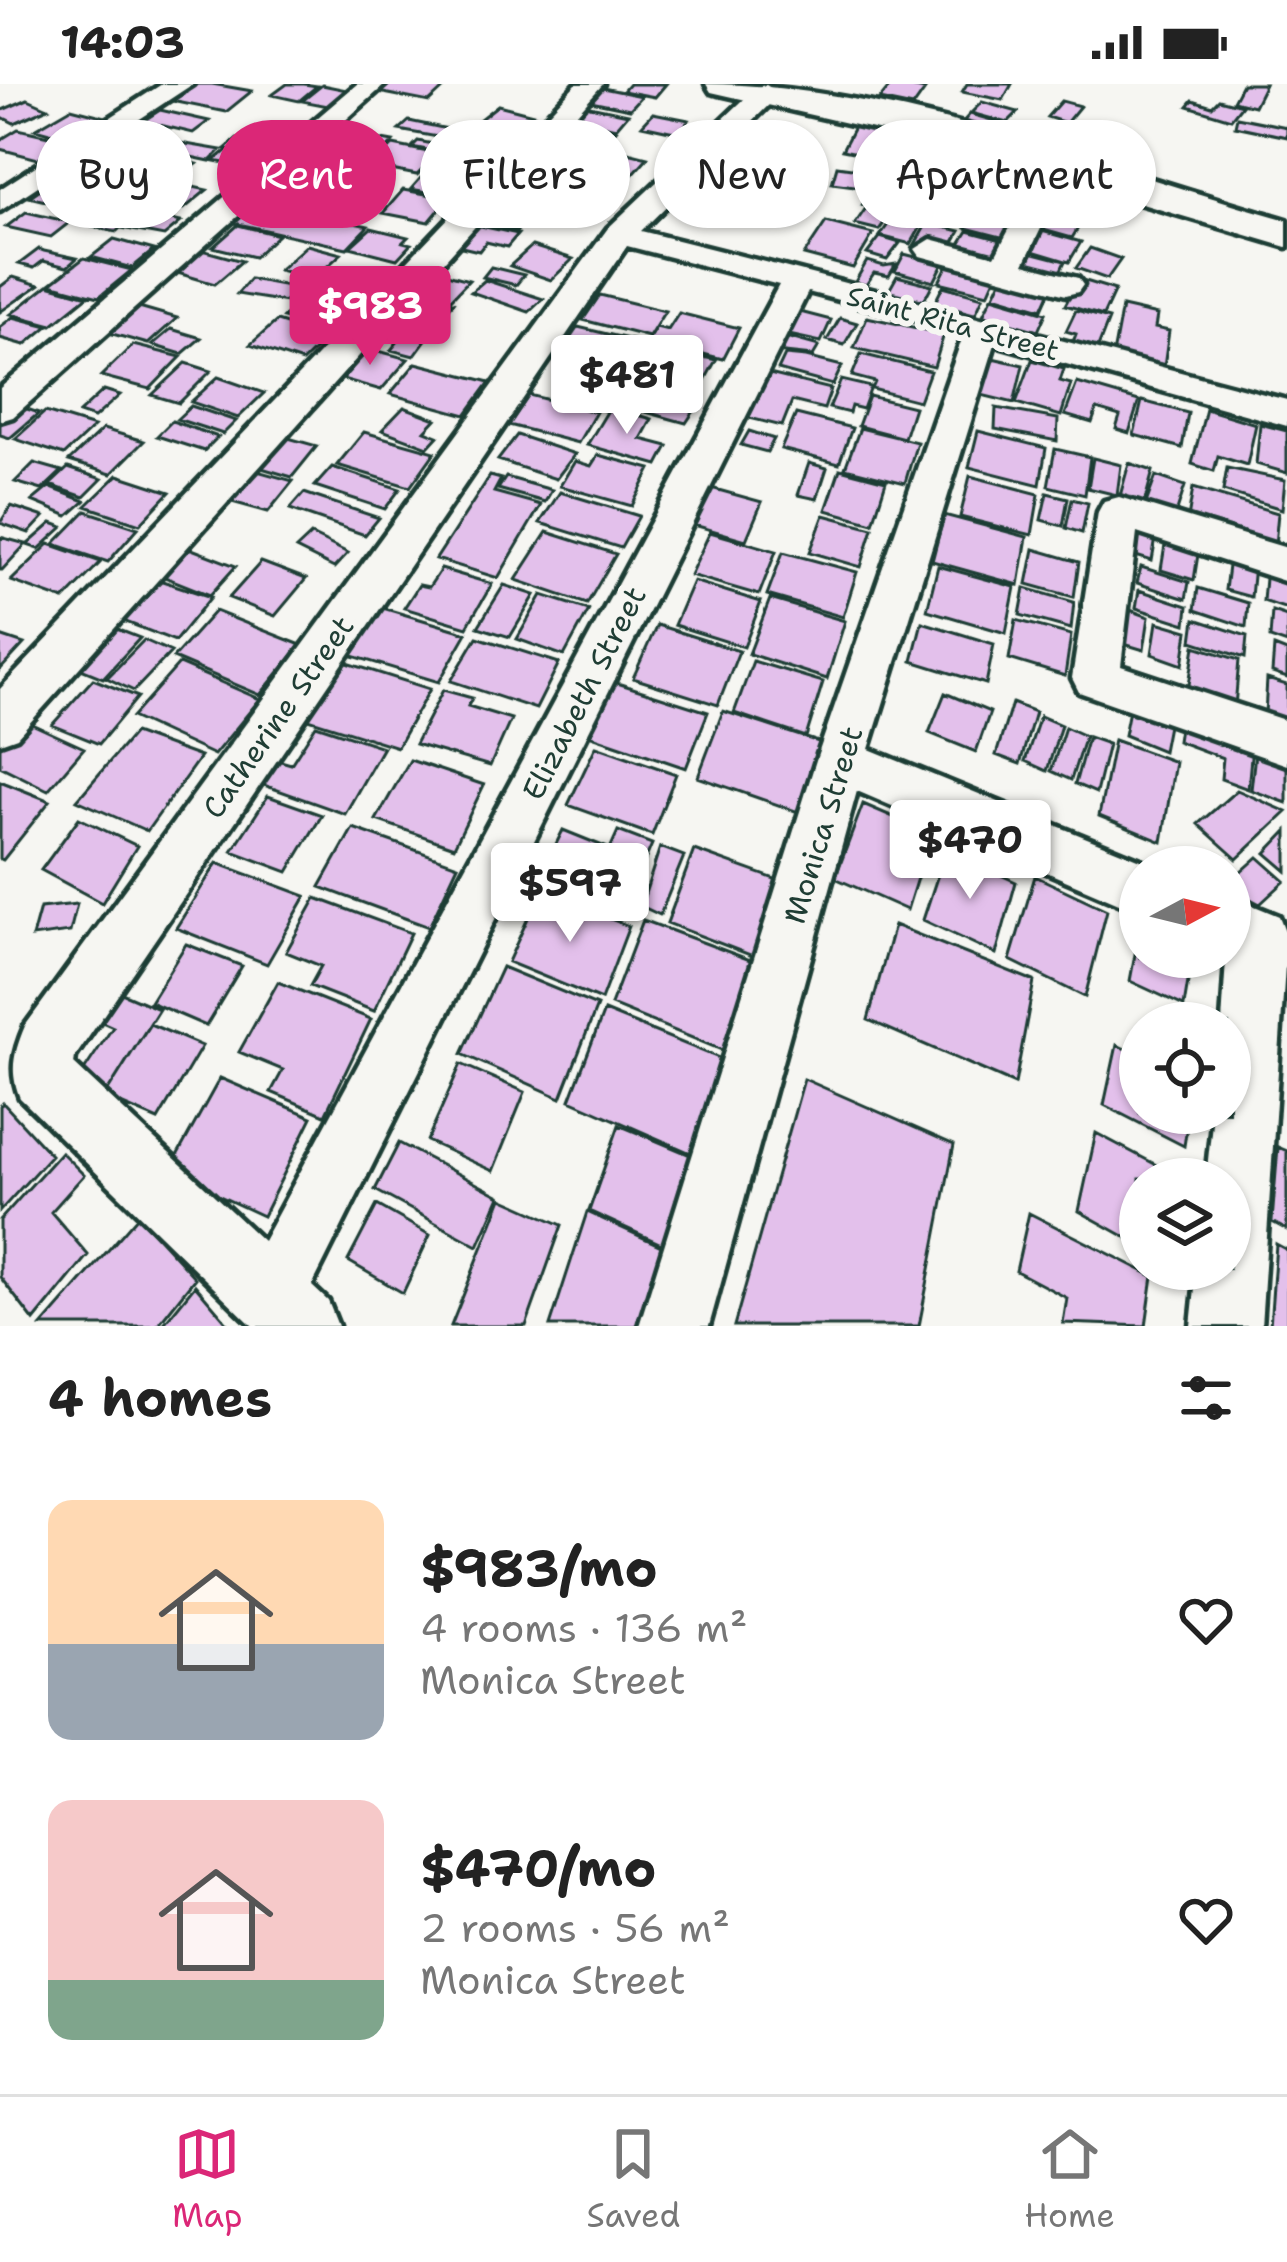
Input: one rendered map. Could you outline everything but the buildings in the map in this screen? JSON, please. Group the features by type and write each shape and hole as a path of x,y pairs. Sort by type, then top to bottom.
{"main road":[{"path":"745,88 884,120"},
{"path":"1156,196 1287,233"}],"street":[{"path":"0,202 180,84"},
{"path":"0,408 373,84"},
{"path":"0,722 590,84"},
{"name":"Catherine Street","path":"287,1310 42,1076 46,1047 619,235 745,88"},
{"path":"1005,269 1025,228"},
{"name":"Saint Rita Street","path":"619,235 1287,412"},
{"path":"931,249 1005,269 1070,277 1038,347"},
{"name":"Elizabeth Street","path":"287,1310 797,282"},
{"name":"Monica Street","path":"674,1326 841,760 983,328"},
{"path":"1287,566 1119,512 1096,678 1287,743"},
{"path":"841,760 1119,877"},
{"path":"1226,1326 1259,936 1251,933"}]}
